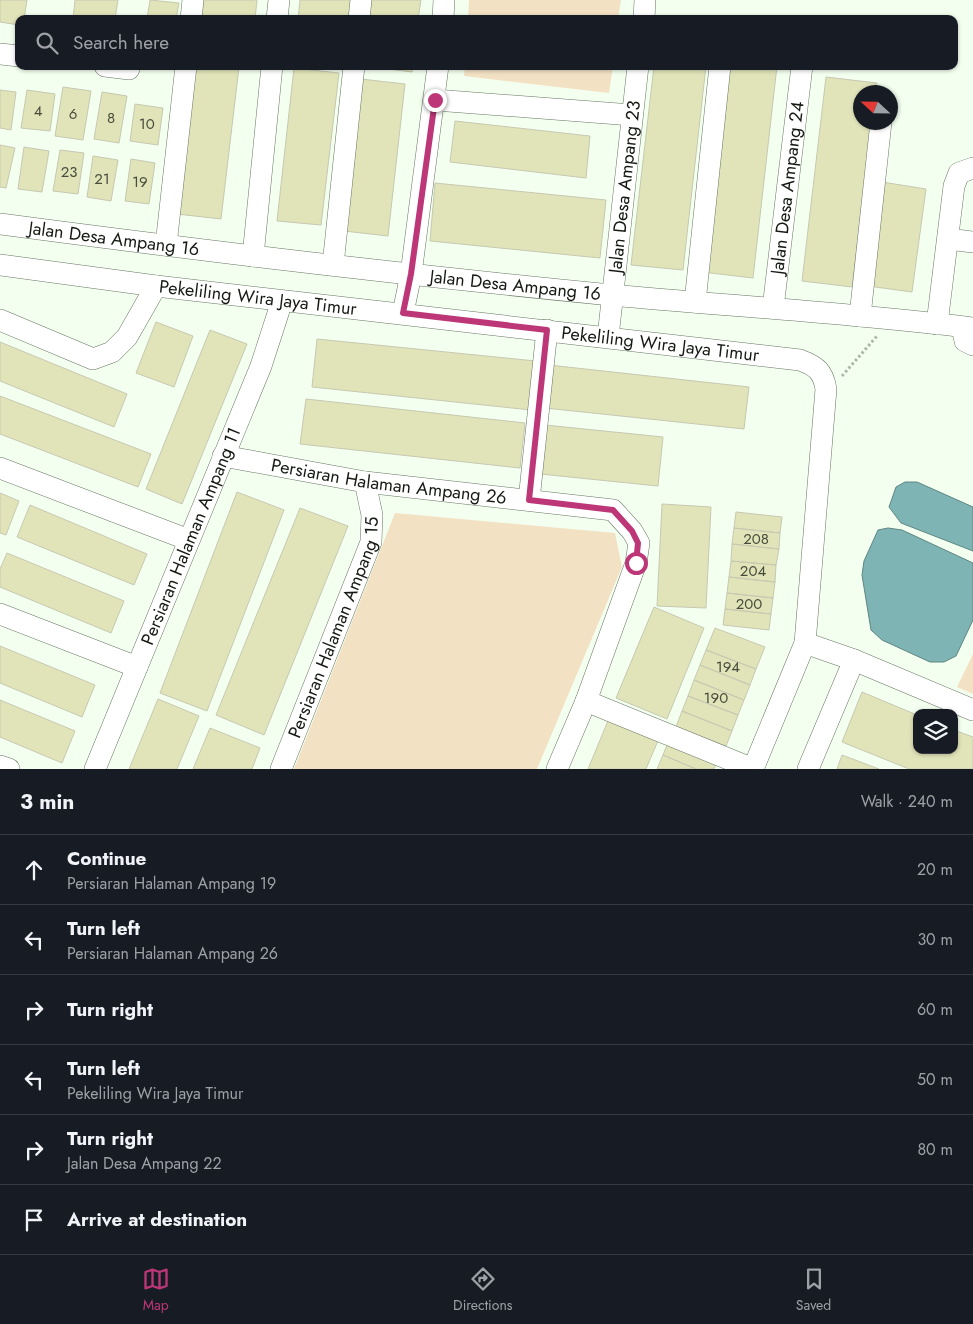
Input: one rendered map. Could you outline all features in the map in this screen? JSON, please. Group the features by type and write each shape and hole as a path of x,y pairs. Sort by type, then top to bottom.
{"street":[{"path":"192,15 194,0"},
{"path":"277,15 279,0"},
{"path":"359,15 361,0"},
{"path":"443,15 444,0"},
{"path":"644,15 645,0"},
{"path":"0,54 15,56"},
{"path":"166,246 186,70"},
{"path":"253,256 272,70"},
{"path":"333,265 354,70"},
{"path":"403,313 411,274 438,70"},
{"name":"Jalan Desa Ampang 23","path":"608,337 638,70"},
{"path":"695,302 720,70"},
{"name":"Jalan Desa Ampang 24","path":"773,308 802,70"},
{"path":"435,100 632,115"},
{"path":"860,316 880,130"},
{"path":"936,324 954,186 966,170"},
{"name":"Jalan Desa Ampang 16","path":"0,224 166,246 411,274 612,295 892,318 936,324 969,333"},
{"path":"948,239 973,242"},
{"name":"Pekeliling Wira Jaya Timur","path":"0,265 282,301 403,313 800,360 820,370 826,389"},
{"path":"0,320 94,359 112,352 127,337 156,286"},
{"name":"Persiaran Halaman Ampang 11","path":"95,769 260,366 282,301"},
{"path":"529,500 547,330"},
{"path":"558,769 586,701 753,769 805,643 826,389"},
{"name":"Persiaran Halaman Ampang 26","path":"223,456 365,482 613,510 632,531 638,543 636,563 586,701"},
{"path":"0,468 189,540"},
{"name":"Persiaran Halaman Ampang 15","path":"281,769 371,542 372,515 365,482"},
{"path":"0,614 137,667"},
{"path":"805,643 854,660 973,710"},
{"path":"808,769 854,660"},
{"path":"0,766 9,769"}],"path":[{"path":"826,389 847,373 892,318"}],"shaded area":[{"path":"469,0 621,0 619,15 468,15"},
{"path":"465,70 612,70 609,93 464,76"},
{"path":"395,513 615,533 622,567 537,769 294,769"},
{"path":"973,654 973,694 957,687"}],"water":[{"path":"905,482 917,482 973,507 973,551 901,523 889,507 896,487"},
{"path":"888,528 902,530 973,563 973,620 956,656 944,662 930,662 882,640 871,630 862,575 864,561 878,530"}],"building":[{"path":"0,0 27,0 25,15 15,15 15,24 0,22"},
{"path":"75,0 118,0 116,15 73,15"},
{"path":"150,0 179,3 177,15 148,15"},
{"path":"202,0 257,0 255,15 200,15"},
{"path":"300,0 355,0 353,15 298,15"},
{"path":"365,0 421,0 419,15 363,15"},
{"path":"194,70 239,70 221,219 177,214"},
{"path":"294,70 339,73 321,225 277,221"},
{"path":"396,70 412,70 412,72"},
{"path":"654,70 706,70 683,270 631,265"},
{"path":"725,70 777,70 753,278 702,272"},
{"path":"826,77 877,83 877,85 853,85 853,130 871,130 852,287 802,281"},
{"path":"361,79 405,84 388,236 344,231"},
{"path":"63,87 91,91 83,140 55,136"},
{"path":"0,90 16,92 11,130 0,128"},
{"path":"27,90 55,94 50,131 21,128"},
{"path":"102,92 127,96 119,143 94,139"},
{"path":"135,104 163,108 158,145 130,141"},
{"path":"455,121 590,136 586,178 450,162"},
{"path":"0,145 15,148 6,188 0,187"},
{"path":"24,147 49,151 42,192 18,189"},
{"path":"60,150 84,153 78,194 53,191"},
{"path":"93,156 118,160 111,201 87,197"},
{"path":"131,159 155,163 149,204 125,201"},
{"path":"882,182 926,189 912,292 868,286"},
{"path":"435,183 606,200 600,258 430,241"},
{"path":"156,322 193,336 174,387 136,373"},
{"path":"210,330 247,344 182,504 146,489"},
{"path":"317,339 536,361 531,410 312,387"},
{"path":"0,342 127,394 114,427 0,381"},
{"path":"549,365 749,387 744,429 545,408"},
{"path":"0,396 151,454 138,487 0,434"},
{"path":"306,399 525,423 520,468 300,444"},
{"path":"545,425 663,437 658,486 540,474"},
{"path":"237,492 284,510 207,711 160,693"},
{"path":"0,493 19,501 6,535 0,533"},
{"path":"662,504 711,507 706,608 657,606"},
{"path":"30,505 147,554 134,585 17,537"},
{"path":"300,508 348,526 264,735 216,715"},
{"path":"736,512 782,517 780,533 734,528"},
{"path":"734,528 780,533 779,549 732,544"},
{"path":"732,544 779,549 776,565 731,561"},
{"path":"7,553 124,601 111,633 0,587 0,569"},
{"path":"731,561 776,565 775,582 729,577"},
{"path":"729,577 775,582 773,598 727,593"},
{"path":"727,593 773,598 771,614 725,609"},
{"path":"654,607 704,628 667,719 616,698"},
{"path":"725,609 771,614 769,630 723,625"},
{"path":"715,628 765,647 756,669 706,650"},
{"path":"0,646 95,685 82,717 0,683"},
{"path":"706,650 756,669 750,685 700,665"},
{"path":"700,665 750,685 744,700 694,680"},
{"path":"694,680 744,700 738,715 688,696"},
{"path":"862,692 913,713 913,754 958,754 958,731 973,737 973,769 909,769 842,742"},
{"path":"688,696 738,715 732,731 682,711"},
{"path":"158,699 199,716 177,769 129,769"},
{"path":"0,700 75,731 62,763 0,737"},
{"path":"682,711 732,731 726,746 676,727"},
{"path":"610,716 660,736 646,769 588,769"},
{"path":"210,728 260,748 252,769 193,769"},
{"path":"669,740 718,760 714,769 696,769 663,755"},
{"path":"663,755 696,769 657,769"},
{"path":"842,755 879,769 837,769"}],"route":[{"path":"435,100 411,274 403,313 547,330 529,500 613,510 632,531 638,543 636,563"}]}
